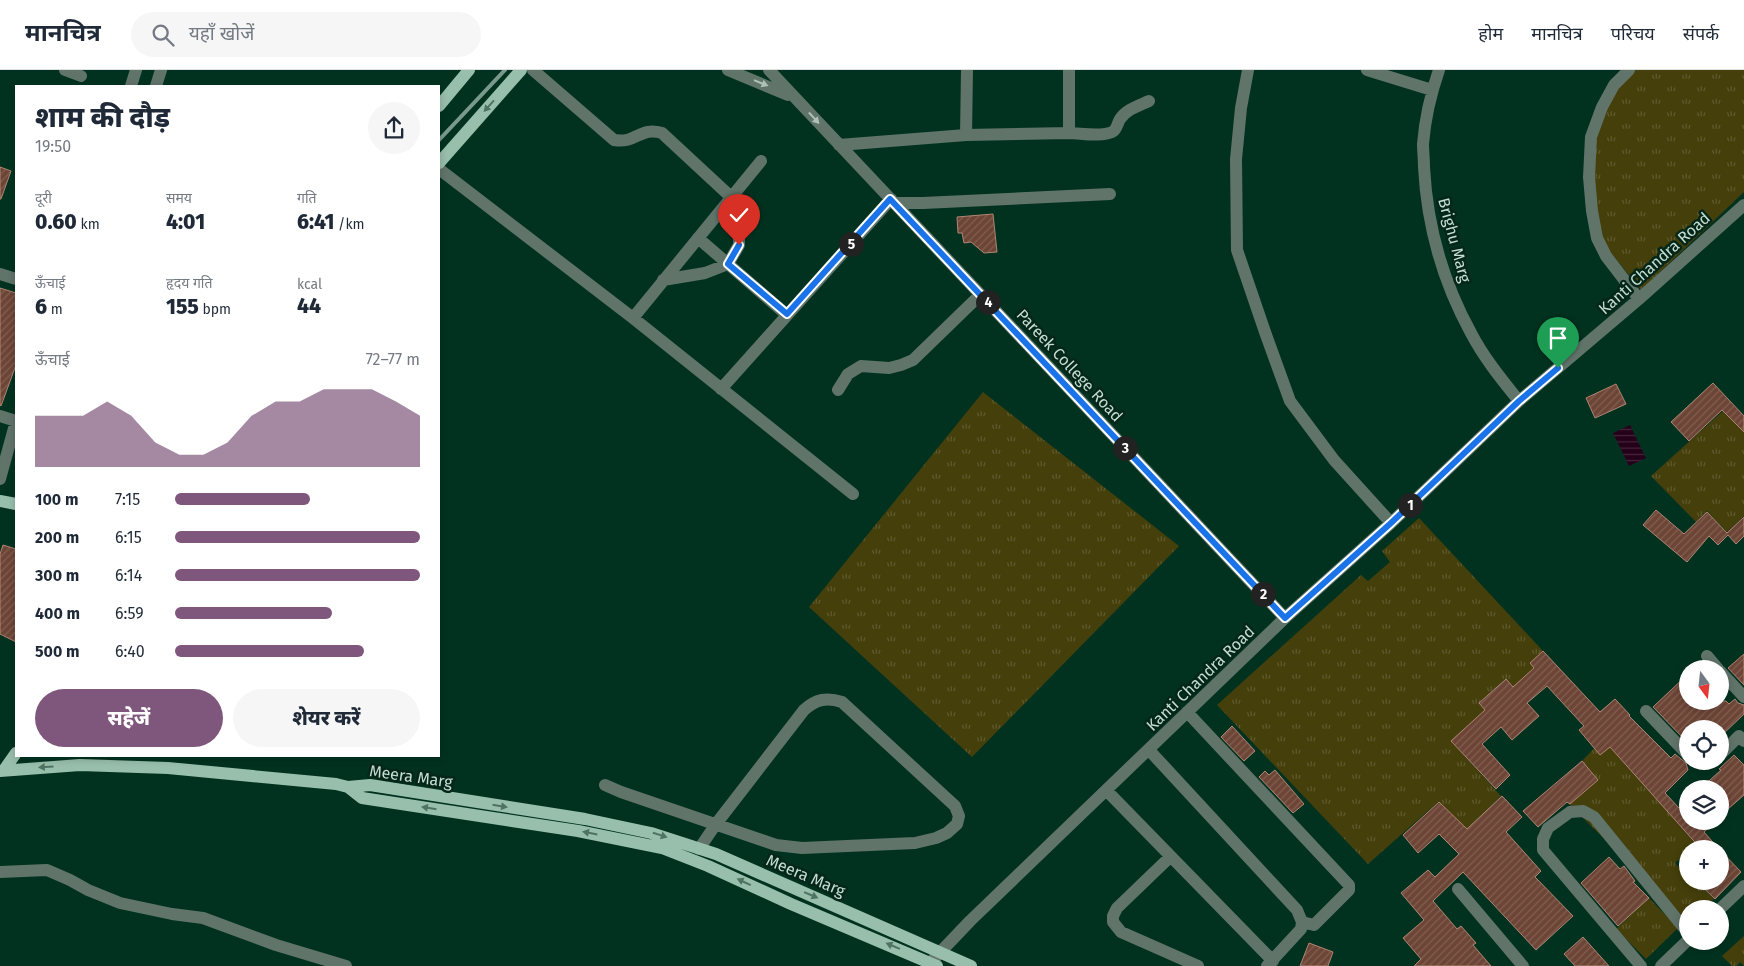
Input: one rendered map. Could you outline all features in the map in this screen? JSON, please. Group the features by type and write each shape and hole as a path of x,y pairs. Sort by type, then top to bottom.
{"main road":[{"path":"440,105 469,70"},
{"path":"440,162 522,70"},
{"path":"0,501 15,504"},
{"path":"2,771 15,754"},
{"path":"2,771 86,761 336,784 348,787"},
{"name":"Meera Marg","path":"348,787 370,785 585,819 651,833 725,858 972,966"},
{"name":"Meera Marg","path":"348,787 362,798 578,831 662,848 934,964"}],"street":[{"path":"65,70 81,76"},
{"path":"130,85 136,70"},
{"path":"156,85 162,70"},
{"path":"533,70 614,140 632,140 646,131 654,130 662,133 731,197 738,228 739,245 728,264 705,273 663,280"},
{"path":"728,70 794,97"},
{"name":"Pareek College Road","path":"769,70 1285,618"},
{"path":"966,135 967,70"},
{"path":"1069,70 1069,133"},
{"path":"1248,70 1236,159 1237,250 1290,401 1334,460 1391,523"},
{"path":"1367,70 1432,90"},
{"name":"Brighu Marg","path":"1439,70 1432,90 1423,144 1426,191 1438,255 1452,295 1471,334 1519,401"},
{"path":"1629,70 1614,85 1602,107 1591,137 1589,177 1592,212 1597,238 1606,256 1639,299"},
{"path":"839,145 966,135 1104,134 1116,129 1118,121 1126,112 1149,101"},
{"path":"632,318 761,161"},
{"path":"440,170 632,318 853,494"},
{"path":"721,389 787,314 892,201 923,204 1110,194"},
{"name":"Kanti Chandra Road","path":"934,964 941,951 970,921 1285,618 1391,523 1519,401 1639,299 1744,205"},
{"path":"698,238 787,314"},
{"path":"0,274 15,279"},
{"path":"838,390 848,374 861,366 889,368 913,360 980,294"},
{"path":"0,416 15,421"},
{"path":"0,479 15,425"},
{"path":"1707,656 1710,660"},
{"path":"1729,681 1744,697"},
{"path":"604,785 621,792 716,824 776,845 802,848 915,843 947,833 957,824 958,816 955,806 842,702 833,699 822,699 811,703 804,710 716,824 700,849"},
{"path":"1646,710 1679,745"},
{"path":"1187,712 1349,885 1349,890 1314,925 1302,922"},
{"path":"1729,747 1742,736"},
{"path":"1106,790 1270,964 1301,930 1302,922 1298,910 1149,750"},
{"path":"1641,966 1543,850 1543,839 1548,828 1570,812 1584,811 1594,817 1679,922"},
{"path":"1170,857 1117,908 1112,922 1121,932 1198,966"},
{"path":"0,872 47,870 120,903 172,914 203,918 268,942 346,966"},
{"path":"1729,900 1744,886"},
{"path":"1458,889 1522,966"},
{"path":"1661,966 1679,949"}],"green space":[{"path":"1635,70 1744,70 1744,192 1641,290 1602,242 1593,191 1594,135 1609,96"},
{"path":"983,392 1179,546 972,757 809,607"},
{"path":"1723,411 1744,432 1744,516 1727,532 1707,511 1696,522 1651,476"},
{"path":"1419,518 1543,651 1530,663 1534,668 1513,687 1505,679 1479,703 1485,710 1451,741 1501,796 1467,829 1438,802 1368,864 1217,705 1361,575 1368,581 1390,562 1382,551"},
{"path":"1603,739 1679,825 1679,830 1684,830 1692,840 1679,840 1679,859 1675,863 1679,867 1679,890 1704,890 1714,899 1679,900 1679,913 1569,804 1598,780 1582,761"},
{"path":"1649,898 1678,928 1646,959 1616,929"},
{"path":"1744,936 1744,966 1740,962 1737,966 1732,966 1722,956"}],"shaded area":[{"path":"1630,425 1646,458 1629,466 1613,433"}],"building":[{"path":"0,167 11,171 1,199 0,199"},
{"path":"993,214 997,252 984,253 971,242 964,243 962,233 958,233 957,217"},
{"path":"0,288 15,293 15,368 0,405"},
{"path":"1713,383 1744,416 1744,432 1722,410 1689,441 1671,422"},
{"path":"1616,384 1626,404 1595,418 1586,398"},
{"path":"1656,510 1684,534 1707,512 1727,533 1744,517 1744,536 1736,544 1728,535 1718,545 1709,536 1687,562 1643,525"},
{"path":"3,545 15,549 15,642 0,634 0,554"},
{"path":"1543,651 1600,712 1615,699 1629,716 1671,758 1675,754 1679,757 1679,770 1688,770 1665,793 1679,808 1679,824 1610,747 1600,755 1579,730 1584,726 1547,686 1527,703 1539,716 1512,740 1501,727 1482,744 1510,775 1496,789 1451,741 1485,710 1479,703 1506,679 1513,687 1534,668 1530,663"},
{"path":"1744,654 1744,685 1729,669"},
{"path":"1679,682 1679,710 1729,710 1729,704 1735,699 1738,703 1744,705 1744,714 1729,728 1729,720 1679,720 1679,734 1653,707"},
{"path":"1232,726 1255,751 1244,761 1221,737"},
{"path":"1734,755 1744,765 1744,795 1729,808 1729,780 1710,780 1721,770 1729,770 1729,760"},
{"path":"1582,761 1598,780 1570,804 1567,802 1538,827 1523,811"},
{"path":"1275,770 1304,804 1293,813 1259,777 1265,771 1269,775"},
{"path":"1502,796 1522,817 1506,832 1541,871 1535,877 1573,916 1536,950 1463,872 1433,901 1457,929 1461,926 1476,943 1473,945 1491,966 1414,966 1421,959 1403,938 1424,920 1401,893 1428,870 1435,877 1459,854 1439,834 1418,853 1403,835 1439,802 1467,829"},
{"path":"1684,830 1706,830 1704,832 1711,840 1693,840"},
{"path":"1609,857 1620,869 1624,866 1635,881 1633,882 1649,898 1618,926 1581,883"},
{"path":"1729,859 1741,872 1729,884"},
{"path":"1706,890 1724,890 1715,899"},
{"path":"1583,937 1609,966 1575,966 1564,954"},
{"path":"1309,943 1333,952 1328,966 1300,966"}],"railway":[{"path":"440,139 505,70"}],"route":[{"path":"739,245 728,264 787,314 890,199 1285,618 1391,523 1519,401 1558,368"}]}
